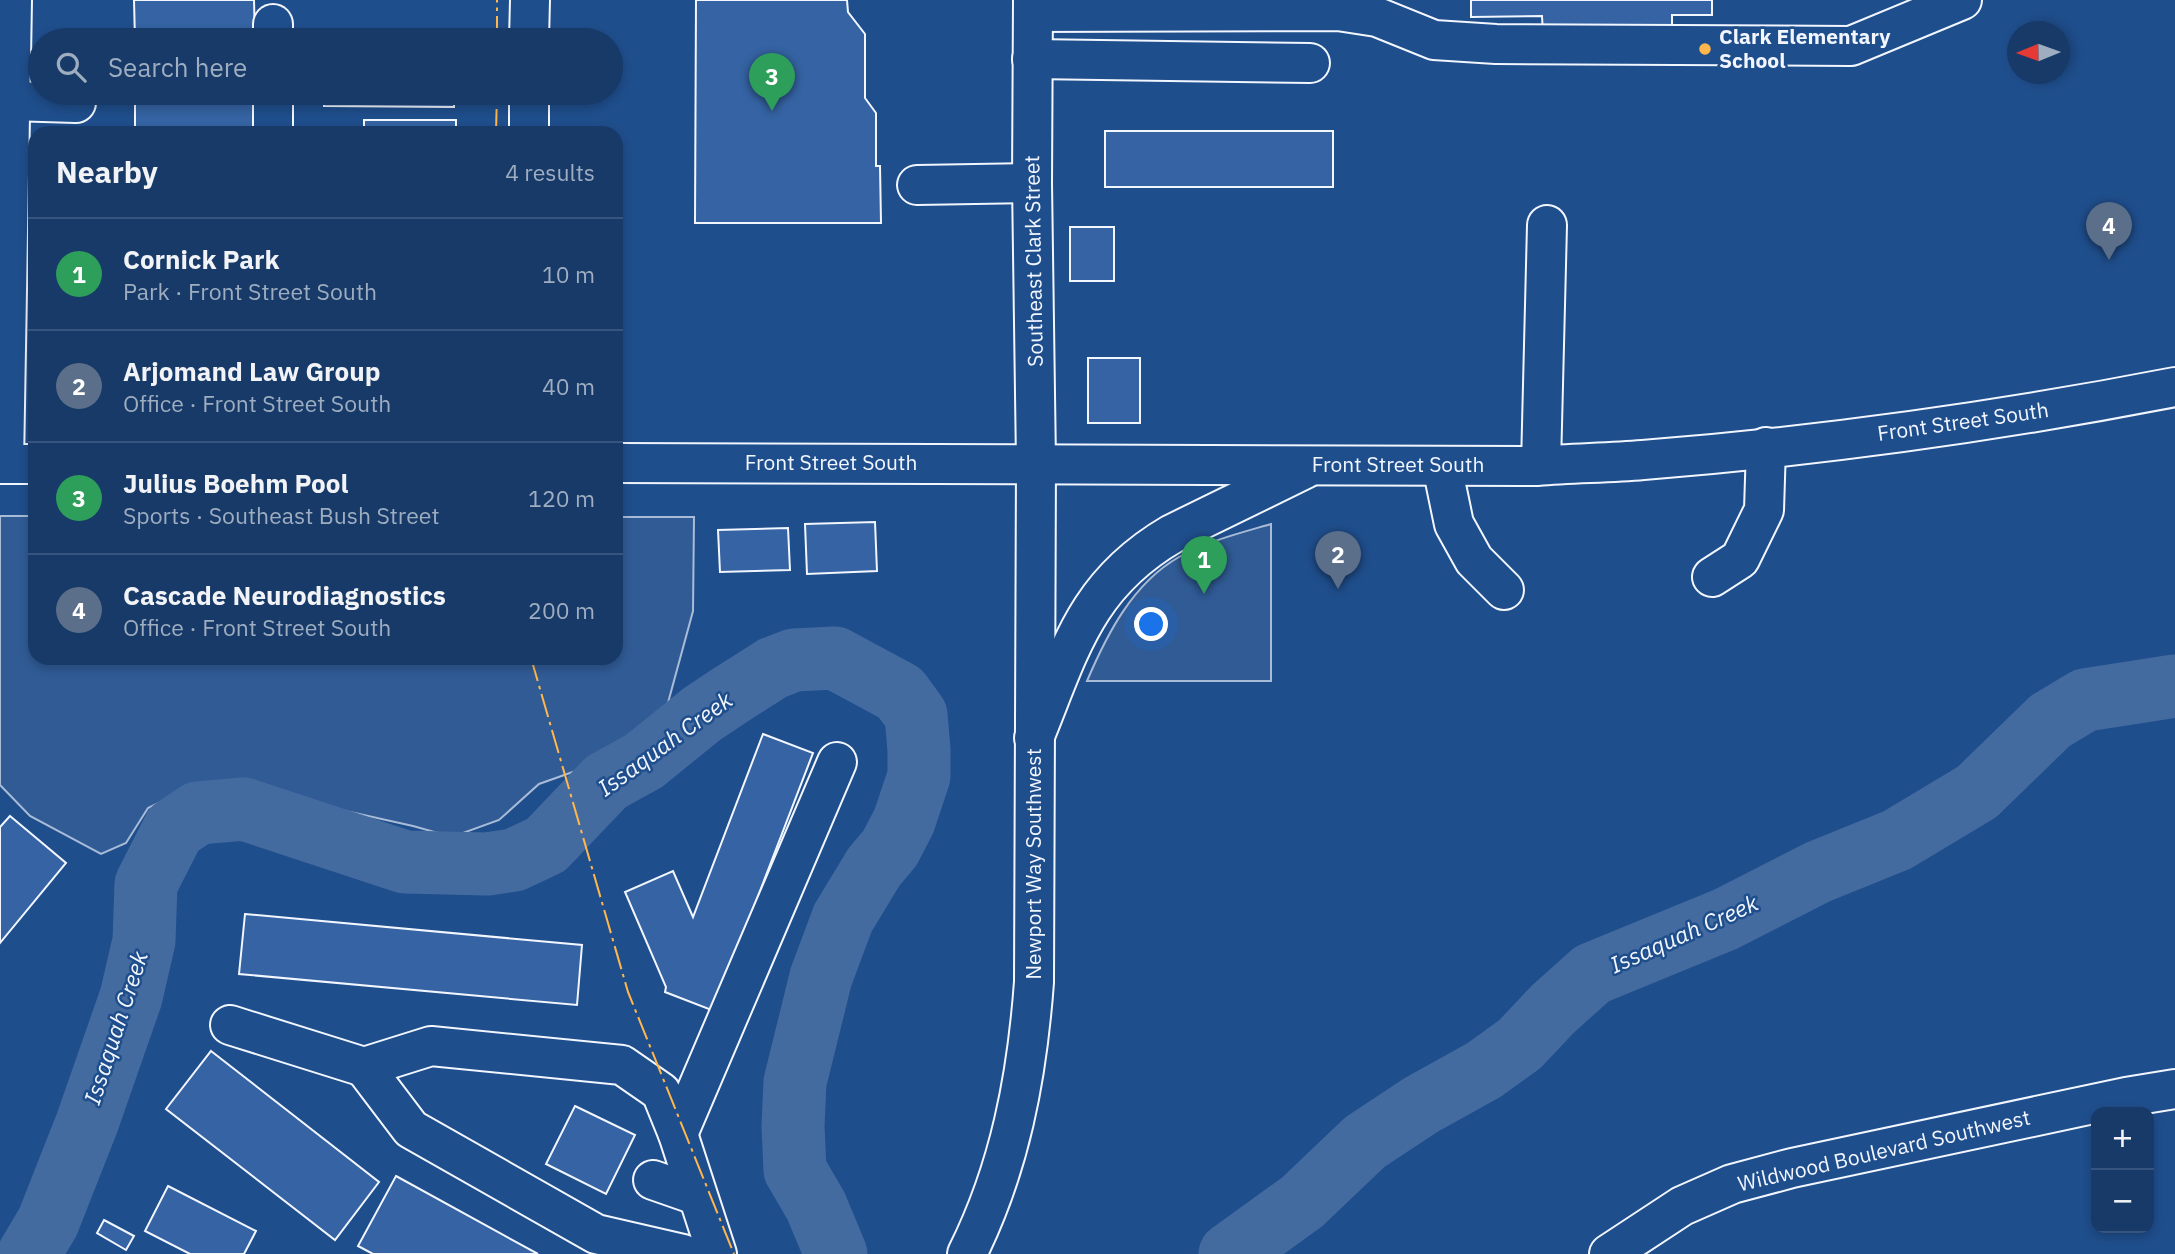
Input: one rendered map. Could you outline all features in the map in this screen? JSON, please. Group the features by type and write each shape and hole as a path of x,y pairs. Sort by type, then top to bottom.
{"main road":[{"path":"12,0 10,101 5,141 21,267 20,350 13,464"},
{"path":"530,0 530,28"},
{"path":"1033,6 1338,10 1377,8 1434,40 1459,42 1851,46 1962,0"},
{"name":"Southeast Clark Street","path":"1033,6 1032,183 1036,463"},
{"path":"1032,59 1310,63"},
{"path":"10,101 28,102"},
{"path":"273,105 273,126"},
{"path":"529,105 529,126"},
{"path":"917,185 1032,183"},
{"path":"1541,466 1547,225"},
{"name":"Front Street South","path":"623,463 1541,466 1644,460 1907,432 2175,387"},
{"path":"1712,576 1740,559 1764,510 1766,447"},
{"name":"Newport Way Southwest","path":"967,1254 996,1188 1010,1145 1021,1098 1032,1002 1036,463"},
{"path":"1034,738 1083,622 1094,603 1121,571 1172,534 1312,465"},
{"path":"1442,466 1454,524 1474,560 1504,590"},
{"path":"678,1135 837,762"},
{"path":"230,1025 364,1067 431,1046 622,1065 661,1092 717,1254"},
{"path":"364,1067 411,1129 596,1234 683,1254"},
{"name":"Wildwood Boulevard Southwest","path":"1609,1254 1682,1206 1732,1185 1818,1162 2175,1089"},
{"path":"653,1180 696,1195"}],"shaded area":[{"path":"0,516 28,516 28,665 623,665 623,517 694,517 693,611 663,721 584,768 539,784 499,820 452,837 238,787 187,789 148,808 126,843 101,854 30,816 0,785"},
{"path":"1271,524 1271,681 1087,681 1103,645 1123,611 1148,581 1163,568 1201,546"}],"building":[{"path":"134,0 254,0 255,28 135,28"},
{"path":"696,0 847,0 848,12 865,34 865,98 876,113 876,166 880,166 881,223 695,223"},
{"path":"1471,0 1712,0 1712,15 1672,15 1672,34 1543,35 1542,16 1471,17"},
{"path":"135,105 255,105 255,126 135,126"},
{"path":"454,105 454,107 324,106"},
{"path":"364,120 456,120 456,126 364,126"},
{"path":"1105,131 1333,131 1333,187 1105,187"},
{"path":"1070,227 1114,227 1114,281 1070,281"},
{"path":"1088,358 1140,358 1140,423 1088,423"},
{"path":"875,522 877,571 807,574 805,524"},
{"path":"788,528 790,570 720,572 718,530"},
{"path":"763,734 813,753 714,1011 665,992 666,987 625,892 673,871 693,917"},
{"path":"10,816 66,863 0,943 0,827"},
{"path":"245,914 582,945 577,1005 239,974"},
{"path":"211,1051 379,1182 335,1240 166,1109"},
{"path":"575,1106 635,1135 606,1194 546,1164"},
{"path":"396,1176 538,1254 373,1254 358,1246"},
{"path":"168,1186 256,1231 244,1254 190,1254 145,1231"},
{"path":"104,1220 134,1236 126,1250 97,1233"}],"waterway":[{"name":"Issaquah Creek","path":"29,1254 48,1222 87,1123 131,997 144,941 146,884 174,829 198,813 244,809 405,862 487,864 514,860 546,845 606,782 644,761 702,714 773,668 794,660 835,658 900,693 916,715 919,750 919,776 904,821 890,848 874,867 843,918 821,977 795,1082 795,1170 816,1206 836,1254"},
{"name":"Issaquah Creek","path":"1230,1254 1302,1202 1365,1142 1421,1105 1484,1070 1520,1044 1592,974 1726,919 1818,872 1897,840 1977,792 2050,721 2085,700 2175,686"}],"power":[{"path":"497,0 497,28"},
{"path":"496,126 497,105"},
{"path":"533,665 628,992 734,1254"}],"place":[{"name":"Clark Elementary School","path":"1705,49"},
{"name":"Julius Boehm Pool","path":"772,111"},
{"name":"Cascade Neurodiagnostics","path":"2109,260"},
{"name":"Arjomand Law Group","path":"1338,589"},
{"name":"Cornick Park","path":"1204,594"}]}
